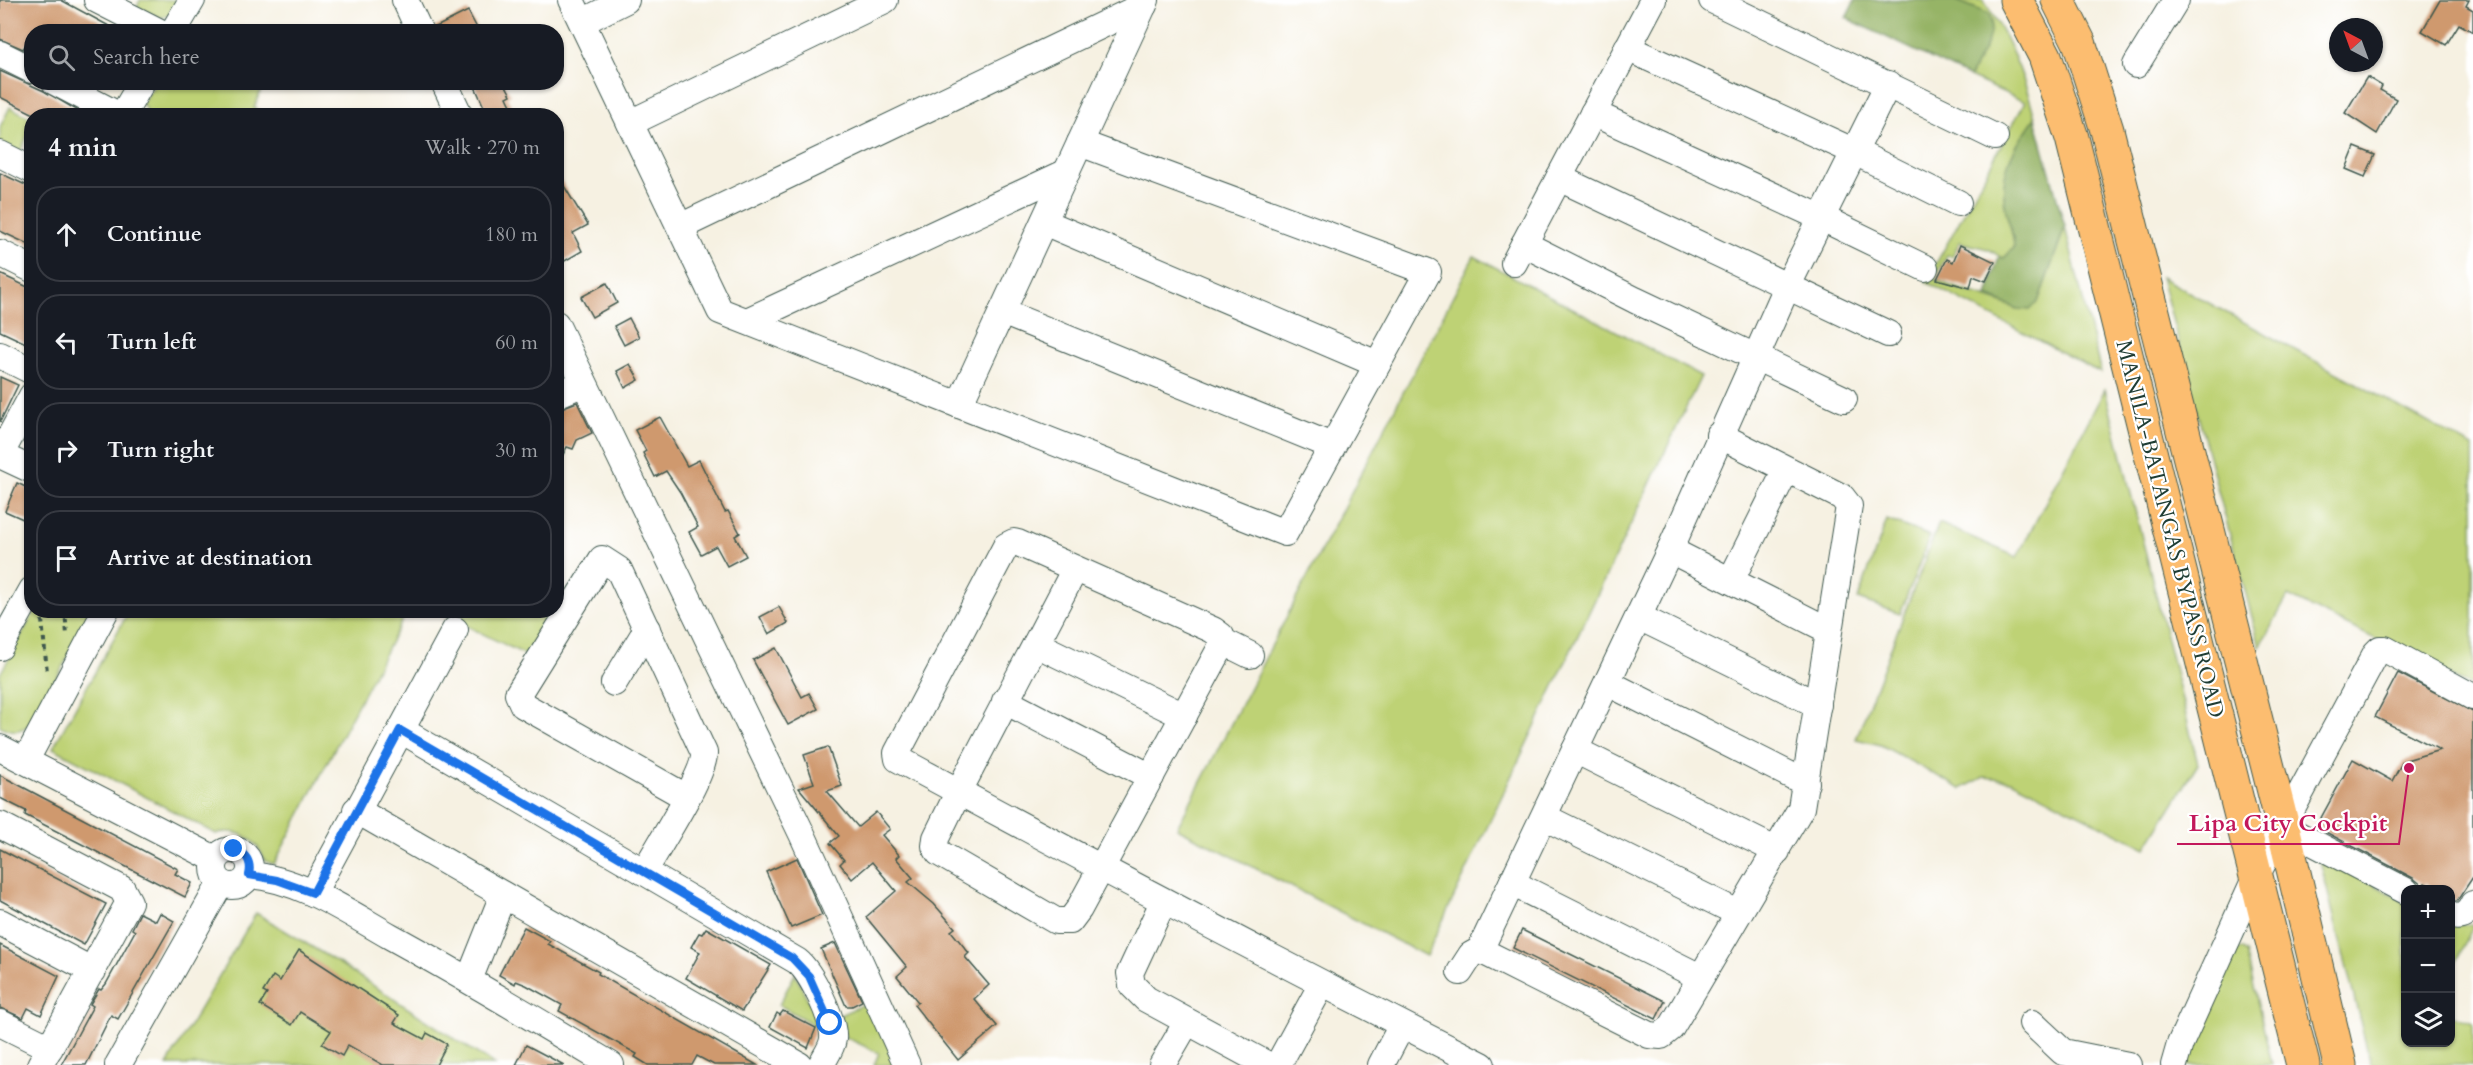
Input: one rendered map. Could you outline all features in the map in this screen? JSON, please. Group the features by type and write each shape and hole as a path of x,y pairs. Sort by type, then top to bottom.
{"main road":[{"name":"MANILA-BATANGAS BYPASS ROAD","path":"2016,0 2045,56 2072,138 2303,1065"},
{"name":"MANILA-BATANGAS BYPASS ROAD","path":"2058,0 2079,42 2101,109 2283,827 2340,1065"}],"street":[{"path":"97,0 144,24"},
{"path":"178,24 192,0"},
{"path":"405,0 416,24"},
{"path":"626,0 577,11 720,311 1285,533 1428,272 1080,143"},
{"path":"630,123 885,0"},
{"path":"1653,0 1519,253 1635,300 1844,399"},
{"path":"1712,0 1995,136"},
{"path":"2136,65 2176,0"},
{"path":"680,227 1145,2"},
{"path":"959,405 1145,2"},
{"path":"1627,48 1854,151 1959,203"},
{"path":"0,54 24,66"},
{"path":"1461,972 1471,955 1480,950 1544,817 1639,617 1787,286 1888,84"},
{"path":"71,90 105,108"},
{"path":"126,108 137,90"},
{"path":"448,90 456,108"},
{"path":"1593,113 1925,268"},
{"path":"0,154 24,166"},
{"path":"747,321 1067,172"},
{"path":"1559,178 1887,334"},
{"path":"1044,222 1377,364"},
{"path":"0,253 24,265"},
{"path":"1002,312 1332,446"},
{"path":"564,341 796,824 907,1065"},
{"path":"0,355 24,367"},
{"path":"564,392 584,383"},
{"path":"24,411 0,455 24,466"},
{"path":"1480,950 1655,1036 1661,1036 1671,1028 1801,808 1849,506 1842,497 1719,435"},
{"path":"1731,580 1786,470"},
{"path":"1019,521 897,753 898,759 1163,902 1482,1065"},
{"path":"1008,544 1014,542 1213,630 1221,636 1222,641 1101,869 1075,915 1064,923 1056,921 939,853 935,846 936,838 958,791 1075,569"},
{"path":"1670,549 1828,630"},
{"path":"644,872 686,797 704,762 704,753 616,566 604,559 600,560 518,694 513,698 686,797"},
{"path":"0,647 24,616"},
{"path":"1639,617 1818,705"},
{"path":"26,760 102,618"},
{"path":"614,683 647,629"},
{"path":"313,893 455,630"},
{"path":"1222,641 1250,655"},
{"path":"1036,644 1184,716"},
{"path":"2174,1065 2180,1044 2257,874 2380,649 2385,649 2473,697"},
{"path":"1608,682 1806,783"},
{"path":"1005,701 1151,777"},
{"path":"400,730 801,965 814,984 832,1029 832,1043 821,1065"},
{"path":"0,748 215,859"},
{"path":"1575,750 1777,851"},
{"path":"356,810 799,1065"},
{"path":"1544,817 1738,913"},
{"path":"0,825 122,889 128,896 129,907 45,1057 0,1023"},
{"path":"2283,827 2401,888"},
{"path":"226,850 241,851 250,863 249,875 236,886 221,883 213,872 215,859 226,850"},
{"path":"249,875 277,880 313,893 469,980 611,1065"},
{"path":"118,1065 221,883"},
{"path":"1512,883 1700,977"},
{"path":"469,980 503,895"},
{"path":"1163,902 1130,973 1130,982 1146,999 1268,1065"},
{"path":"2455,915 2462,916 2469,912 2473,904"},
{"path":"0,922 93,971"},
{"path":"1278,1065 1322,984"},
{"path":"1162,1065 1187,1022"},
{"path":"2032,1023 2064,1052 2128,1065"},
{"path":"1381,1065 1402,1025"}],"path":[{"path":"39,618 48,679"}],"green space":[{"path":"140,0 179,0 170,15 161,18 137,7"},
{"path":"1855,0 1955,0 1989,14 1991,29 1989,38 1970,77 1846,18"},
{"path":"1955,0 1983,0 2001,28 2015,57 2035,118 2014,152 2004,187 2014,248 2004,258 1988,249 1960,242 1952,256 1947,255 1934,279 2018,309 2038,302 2065,227 2101,373 1926,282 2025,102 1970,77 1992,21 1989,14"},
{"path":"151,90 261,90 254,108 145,108 142,103"},
{"path":"10,107 24,114 24,143 20,152 0,143 0,127"},
{"path":"2035,118 2065,227 2038,302 2030,310 2018,309 1987,296 1999,257 2004,258 2014,248 2004,198 2006,173 2014,151"},
{"path":"1474,256 1701,376 1426,956 1177,828"},
{"path":"2161,277 2473,447 2473,687 2288,596 2260,647"},
{"path":"2105,389 2198,764 2146,848 2011,780 1984,777 1961,789 1881,745 1856,739 1939,523 2017,557"},
{"path":"1887,520 1930,536 1900,614 1858,599"},
{"path":"31,618 89,618 33,721 21,729 9,730 0,726 0,674"},
{"path":"125,618 403,618 274,864 265,861 257,847 246,837 232,832 216,834 53,748"},
{"path":"450,618 546,618 552,622 530,657"},
{"path":"2318,853 2401,900 2401,1047 2455,1047 2455,1016 2473,1023 2473,1065 2371,1065"},
{"path":"256,913 340,964 495,1065 167,1065"},
{"path":"2473,924 2455,963 2455,939 2455,926"},
{"path":"2241,948 2246,952 2272,1065 2182,1065 2236,950"},
{"path":"795,974 823,1030 779,1005"},
{"path":"870,1001 900,1065 874,1065 879,1053 845,1037 838,1016"}],"building":[{"path":"0,0 61,0 105,24 24,24 23,49 0,39"},
{"path":"2440,0 2469,0 2466,6 2473,10 2473,32 2459,24 2446,45 2422,31"},
{"path":"468,11 475,24 442,24"},
{"path":"0,71 24,82 24,90 42,90 73,108 24,109 0,97"},
{"path":"2367,77 2382,86 2380,90 2396,99 2377,134 2345,113"},
{"path":"477,90 508,90 511,95 507,97 512,108 484,108"},
{"path":"2355,147 2375,155 2365,177 2346,169"},
{"path":"0,173 24,184 24,242 0,231"},
{"path":"564,186 588,225 573,233 582,251 564,261"},
{"path":"1960,245 1995,262 1986,281 1973,276 1970,288 1937,279 1947,259 1953,262"},
{"path":"0,274 24,285 24,342 0,331"},
{"path":"607,283 617,303 592,317 581,297"},
{"path":"629,318 639,337 624,345 614,326"},
{"path":"630,364 639,380 625,388 617,371"},
{"path":"0,377 18,385 0,422"},
{"path":"577,402 592,433 577,440 573,449 567,447 564,453 564,407"},
{"path":"660,417 687,466 699,460 725,512 728,511 740,533 735,536 746,556 727,566 716,546 701,554 689,532 698,527 680,492 666,471 655,477 643,453 646,451 635,430"},
{"path":"17,483 24,486 24,519 5,511"},
{"path":"779,607 788,623 769,634 760,617"},
{"path":"776,648 802,697 809,693 818,709 788,725 753,660"},
{"path":"2398,673 2473,712 2473,877 2457,901 2455,901 2455,885 2425,883 2422,885 2413,878 2316,827 2353,759 2392,781 2403,761 2440,750 2375,717"},
{"path":"828,747 842,786 827,791 858,827 876,812 890,829 882,835 899,855 896,858 913,878 908,882 934,904 955,928 951,931 969,953 965,957 989,985 974,999 997,1026 958,1060 914,1005 918,1002 897,976 907,967 866,917 896,891 872,862 852,879 840,864 844,860 830,843 839,836 799,788 814,783 804,755"},
{"path":"0,775 178,869 175,874 192,883 185,897 25,815 26,811 0,798"},
{"path":"0,849 106,904 84,945 0,900"},
{"path":"797,858 822,915 791,928 766,872"},
{"path":"140,913 156,921 160,913 174,921 118,1019 111,1015 86,1065 61,1065 93,1006 90,1004 99,989 101,990 106,984 135,931 132,929"},
{"path":"524,927 550,941 548,944 599,972 598,974 757,1065 714,1065 697,1056 692,1065 648,1065 635,1057 637,1054 559,1011 562,1005 526,985 516,981 515,984 499,975"},
{"path":"706,928 771,965 742,1011 686,978 700,952 691,947 699,933 702,934"},
{"path":"1522,930 1665,1001 1656,1019 1513,948"},
{"path":"835,943 862,1001 852,1006 846,1006 821,949"},
{"path":"0,945 59,976 41,1015 28,1008 23,1018 0,1008"},
{"path":"299,950 399,1015 394,1023 424,1039 427,1033 447,1044 436,1065 383,1065 348,1045 342,1056 322,1044 331,1031 300,1012 292,1025 260,1005 267,994 263,992 273,976 280,981"},
{"path":"783,1011 816,1028 808,1048 770,1027 777,1013 780,1015"},
{"path":"526,1045 564,1065 516,1065"}],"place":[{"name":"Lipa City Cockpit","path":"2409,768"}],"route":[{"path":"234,849 246,856 250,863 249,875 277,880 313,893 400,730 792,958 805,969 814,984 830,1023"}]}
